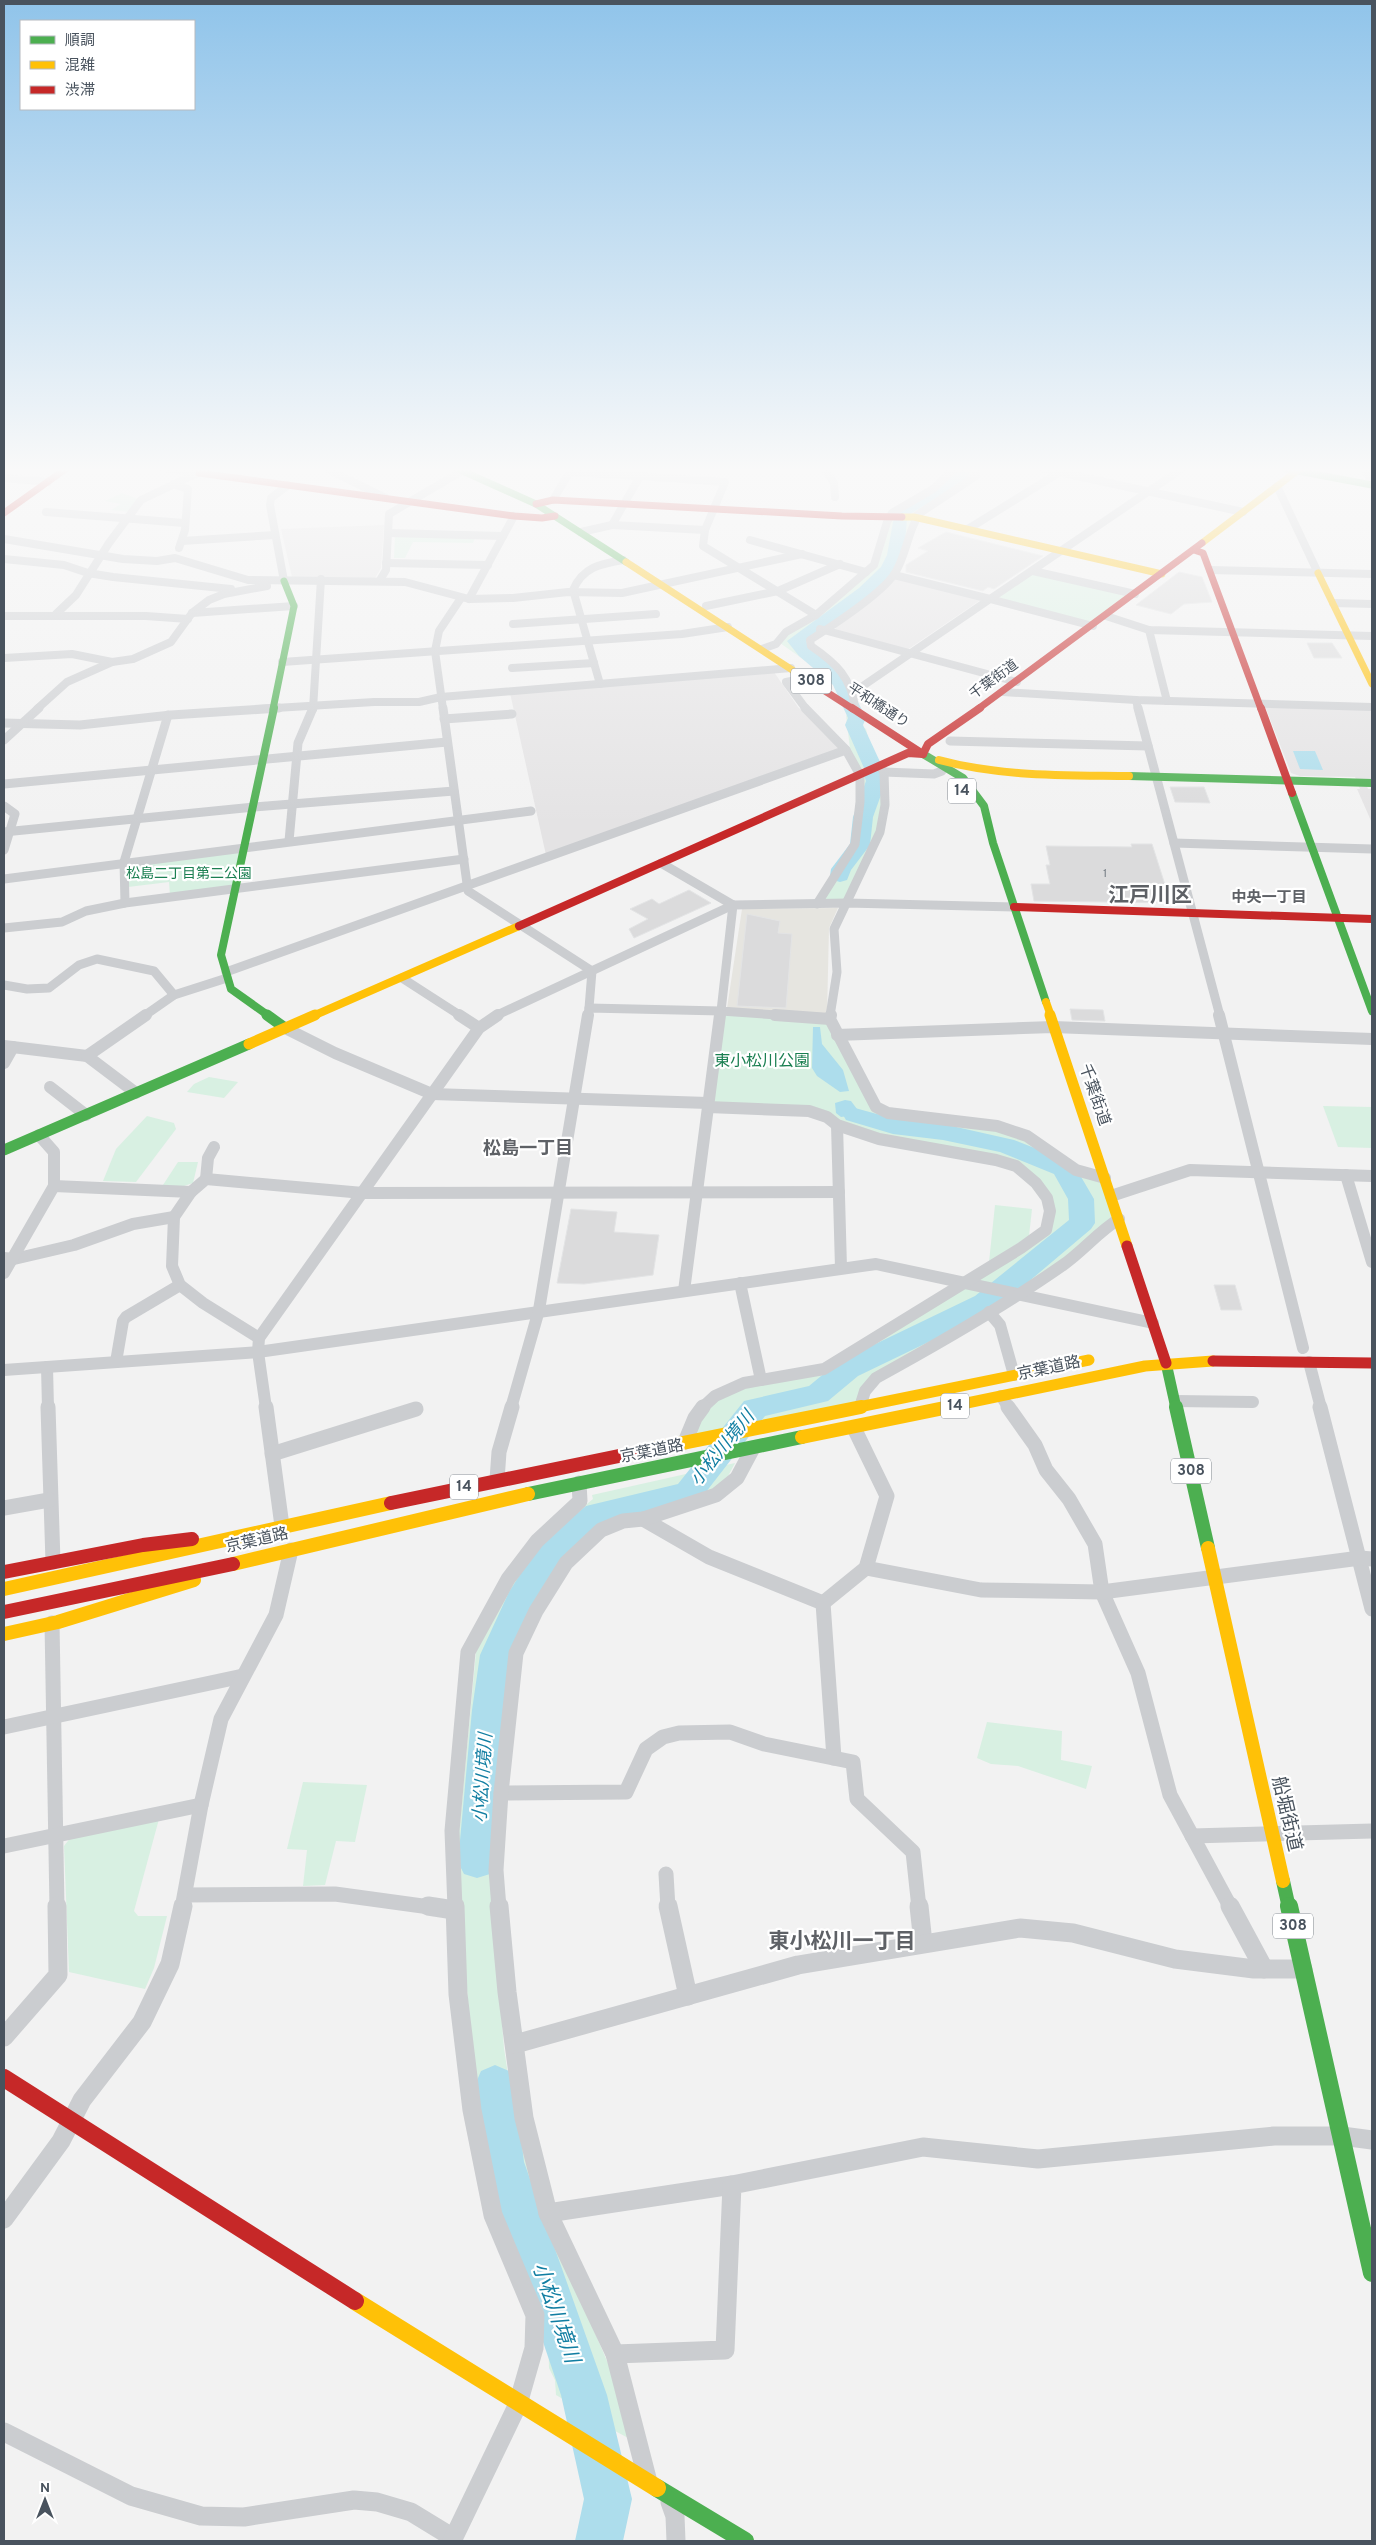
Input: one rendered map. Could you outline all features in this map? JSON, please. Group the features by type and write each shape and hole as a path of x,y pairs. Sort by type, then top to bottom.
{"main road":[{"path":"285,1028 230,990 221,955 254,807 294,606 286,587"},
{"name":"平和橋通り","path":"665,587 923,754"},
{"name":"千葉街道","path":"1145,587 966,719 928,744 923,754 970,785 987,812 991,837 1054,1027 1153,1323 1166,1348 1166,1363"},
{"path":"1216,587 1372,1011"},
{"path":"1325,587 1372,684"},
{"path":"966,719 953,732 950,741 958,766 970,785"},
{"path":"4,1150 402,978 860,775 882,769 908,753 923,754"},
{"path":"940,766 958,766 1011,773"},
{"name":"千葉街道","path":"940,766 966,795 991,837"},
{"path":"970,785 972,780 980,775 1011,773 1372,783"},
{"path":"1014,907 1372,920"},
{"path":"1146,1350 1166,1348"},
{"name":"京葉道路","path":"4,1612 237,1563 579,1483 854,1428 1118,1371 1166,1363 1304,1351 1372,1364"},
{"name":"京葉道路","path":"4,1589 497,1480 1100,1358"},
{"name":"船堀街道","path":"1166,1363 1372,2273"},
{"path":"4,1572 143,1545 236,1537"},
{"path":"4,1634 52,1624 182,1584 237,1563"},
{"path":"4,2078 518,2404 746,2541"}],"street":[{"path":"56,614 76,595 80,587"},
{"path":"214,587 244,590"},
{"path":"4,740 25,723 68,682 112,662 133,659 171,642 190,616 209,600 258,587"},
{"path":"289,841 298,743 314,706 321,587"},
{"path":"440,587 465,598 513,598 572,592 622,593 653,587"},
{"path":"473,587 439,631 435,651 464,859 466,886 468,891 592,971"},
{"path":"575,587 572,592 600,684"},
{"path":"771,587 816,615"},
{"path":"706,606 778,591 788,587"},
{"path":"762,649 776,644 786,632 806,624 849,587"},
{"path":"855,709 854,692 849,679 831,660 811,646 810,640 879,587"},
{"path":"941,587 1093,626"},
{"path":"854,692 1009,587"},
{"path":"1103,587 1135,594"},
{"path":"1333,603 1372,604"},
{"path":"4,616 56,614 190,616 294,606"},
{"path":"513,624 656,614"},
{"path":"1106,616 1148,630 1372,636"},
{"path":"806,624 1017,682"},
{"path":"282,662 682,634 728,627"},
{"path":"1148,630 1168,701"},
{"path":"4,658 53,654 100,658 112,662"},
{"path":"512,668 594,663"},
{"path":"4,723 80,725 168,715 419,702 441,697 790,668"},
{"path":"806,678 786,682 803,706 846,750 860,775 860,802 855,844 817,904"},
{"path":"1003,692 1136,700 1372,707"},
{"path":"1136,700 1191,914 1224,1033 1304,1351 1366,1559 1372,1609"},
{"path":"444,719 512,714"},
{"path":"125,903 124,862 168,715"},
{"path":"950,741 1148,746"},
{"path":"4,784 447,742"},
{"path":"86,1056 174,995 466,886 846,750"},
{"path":"940,766 934,774 882,769 885,806 880,832 834,929 837,972 830,1019 876,1107 888,1113 953,1119 997,1126 1028,1137 1076,1170 1105,1178"},
{"path":"7,832 254,807 454,791"},
{"path":"4,806 15,814 7,832 4,850"},
{"path":"4,879 530,811"},
{"path":"1174,843 1372,849"},
{"path":"4,928 62,922 86,911 125,903 464,859"},
{"path":"661,863 733,905"},
{"path":"282,1526 258,1345 432,1094 479,1028 489,1019 733,905 847,903 1014,907"},
{"path":"684,1291 733,905"},
{"path":"4,985 27,989 49,988 79,965 97,959 154,970 174,995"},
{"path":"497,1480 499,1452 539,1310 589,1008 592,971"},
{"path":"402,978 479,1028"},
{"path":"589,1008 721,1011 830,1019"},
{"path":"837,1035 1054,1027 1372,1039"},
{"path":"285,1028 335,1053 432,1094 809,1111 827,1118 838,1125 879,1140 996,1160 1016,1166 1036,1183 1048,1198 1050,1211 1046,1230 974,1284 824,1369 739,1385 710,1400 696,1415 689,1442"},
{"path":"4,1062 8,1046 86,1056 136,1094"},
{"path":"50,1086 86,1115"},
{"path":"838,1125 841,1268"},
{"path":"4,1273 9,1258 54,1186 56,1158 54,1152 39,1135"},
{"path":"214,1147 208,1158 206,1179 191,1192 174,1217 172,1266 180,1285 258,1345"},
{"path":"1111,1196 1190,1170 1372,1176"},
{"path":"1346,1175 1372,1262"},
{"path":"206,1179 363,1193 839,1192"},
{"path":"54,1186 140,1188 191,1192"},
{"path":"9,1258 94,1239 133,1224 174,1217"},
{"path":"860,1407 865,1391 876,1378 989,1312 1014,1294 1081,1253 1100,1231 1119,1220"},
{"path":"4,1370 116,1362 258,1345 684,1291 876,1264 1153,1323"},
{"path":"740,1283 761,1380"},
{"path":"116,1362 123,1321 126,1317 180,1285"},
{"path":"989,1312 1000,1325 1014,1375"},
{"path":"47,1367 49,1500 53,1562"},
{"path":"1001,1396 1035,1445 1046,1470 1069,1499 1094,1544 1102,1592 1138,1673 1170,1796 1264,1969"},
{"path":"1175,1401 1253,1402"},
{"path":"272,1454 416,1409"},
{"path":"823,1603 866,1568 887,1496 854,1428"},
{"path":"676,2541 675,2516 658,2487 615,2354 548,2213 524,2118 507,1992 496,1870 501,1793 516,1652 536,1611 566,1563 601,1530 623,1521 642,1519 716,1495 737,1478 748,1449"},
{"path":"4,2432 131,2496 201,2516 244,2517 354,2500 377,2502 411,2512 452,2539 518,2404 534,2348 535,2315 493,2215 472,2110 458,1994 452,1831 468,1652 508,1579 537,1540 580,1502 579,1483"},
{"path":"4,1508 49,1500"},
{"path":"642,1519 709,1557 823,1603"},
{"path":"4,2219 61,2141 82,2100 142,2022 170,1964 185,1895 201,1805 221,1719 276,1615 291,1550"},
{"path":"866,1568 981,1590 1102,1592 1366,1559"},
{"path":"823,1603 834,1758"},
{"path":"4,2037 58,1975 54,1835 52,1624"},
{"path":"4,1727 243,1676"},
{"path":"501,1793 626,1792 646,1749 663,1737 679,1733 730,1732 764,1744 853,1762 857,1799 913,1852 923,1943"},
{"path":"4,1846 201,1805"},
{"path":"1192,1836 1372,1832"},
{"path":"666,1874 668,1911 688,1996"},
{"path":"185,1895 335,1894 454,1910"},
{"path":"515,2044 798,1965 1020,1928 1073,1933 1175,1959 1264,1969 1303,1969"},
{"path":"548,2213 732,2185 923,2147 1038,2159 1274,2136 1342,2136 1372,2140"},
{"path":"615,2354 725,2350 732,2185"}],"shaded area":[{"path":"883,587 936,587 982,599 907,650 837,631 835,628"},
{"path":"774,672 798,707 841,749 546,855 510,693"},
{"path":"1265,706 1372,709 1372,779 1364,779 1368,789 1372,789 1372,823 1357,789 1360,789 1355,777 1300,776 1291,773"},
{"path":"838,908 829,928 827,1015 727,1008 742,909"}],"green space":[{"path":"849,587 879,587 823,631 808,640 848,679 851,696 842,694 830,678 780,643 783,638"},
{"path":"1012,587 1096,587 1130,595 1091,624 994,599"},
{"path":"846,715 866,729 874,762 859,770 851,757"},
{"path":"878,768 882,779 882,806 871,848 845,901 821,902 857,844 863,775"},
{"name":"松島二丁目第二公園","path":"240,849 232,887 170,895 169,882 128,887 127,862"},
{"name":"東小松川公園","path":"721,1011 830,1019 876,1107 1028,1137 1076,1170 1105,1178 1119,1219 1091,1242 876,1378 860,1407 685,1442 715,1396 824,1369 1035,1239 1050,1211 1016,1166 879,1139 827,1117 708,1107"},
{"path":"209,1077 238,1082 224,1098 187,1092 194,1084"},
{"path":"1323,1106 1372,1107 1372,1148 1338,1147"},
{"path":"147,1116 174,1123 176,1129 136,1182 103,1181 116,1149"},
{"path":"178,1162 198,1162 193,1183 181,1187 163,1185"},
{"path":"995,1205 1032,1209 1029,1236 989,1262"},
{"path":"735,1463 726,1480 713,1492 687,1502 614,1516 591,1526 557,1560 508,1652 492,1851 491,1889 504,2048 516,2128 542,2209 610,2368 632,2440 570,2407 568,2402 556,2395 555,2380 549,2368 548,2329 494,2196 472,2051 459,1888 459,1832 476,1652 515,1580 541,1541 593,1499 592,1495"},
{"path":"987,1722 1062,1731 1061,1760 1092,1766 1086,1789 1018,1766 991,1764 977,1758"},
{"path":"303,1782 367,1785 355,1842 336,1841 325,1885 303,1886 307,1850 287,1849"},
{"path":"159,1819 134,1911 138,1916 167,1916 154,1968 145,1989 69,1972 64,1846 71,1837"}],"water":[{"path":"1293,751 1315,751 1323,770 1300,769"},
{"path":"813,1027 820,1027 822,1044 843,1070 849,1091 840,1092 817,1076 812,1068"},
{"path":"845,1100 851,1101 857,1109 855,1115 841,1117 836,1113 835,1103"}],"building":[{"path":"966,587 997,587 994,589 988,587 983,591"},
{"path":"1160,587 1206,587 1212,602 1184,604 1171,614 1136,605"},
{"path":"1307,643 1332,643 1342,658 1314,658"},
{"path":"1170,787 1204,787 1210,803 1175,802"},
{"path":"1131,844 1152,844 1166,888 1175,888 1179,903 1034,901 1031,884 1050,884 1046,865 1050,865 1046,846 1132,847"},
{"path":"689,890 711,903 634,938 629,929 648,919 630,909 652,899 659,904"},
{"path":"747,914 780,921 778,933 792,934 786,1008 737,1006"},
{"path":"1070,1009 1103,1010 1105,1021 1072,1020"},
{"path":"571,1209 617,1212 614,1232 659,1235 653,1275 584,1284 557,1283"},
{"path":"1214,1285 1235,1285 1242,1310 1221,1310"}],"waterway":[{"name":"小松川境川","path":"870,587 849,604 796,641 805,652 831,672 843,686 857,718 854,725 871,764"},
{"name":"小松川境川","path":"840,876 841,869 860,845 863,817 876,781 874,775"},
{"name":"小松川境川","path":"477,1862 489,1710 497,1655 521,1601 550,1553 597,1514 688,1493 755,1408 818,1394 848,1369 985,1303 1082,1223 1081,1199 1064,1169 1005,1145 983,1142 943,1132 893,1126 855,1115"},
{"name":"小松川境川","path":"495,2085 503,2162 584,2395 608,2499 599,2541"}],"traffic: fast":[{"path":"285,1028 231,989 221,955 254,807 294,606 286,587"},
{"path":"923,754 963,778 984,806 993,843 1046,1002"},
{"path":"1129,776 1372,783"},
{"path":"1292,793 1372,1011"},
{"path":"4,1150 249,1044"},
{"path":"1166,1363 1208,1548"},
{"path":"528,1494 802,1437"},
{"path":"1283,1881 1372,2273"},
{"path":"657,2488 745,2541"}],"traffic: slow":[{"path":"664,587 800,675"},
{"path":"1325,587 1372,684"},
{"path":"939,760 962,766 1009,773 1057,776 1129,776"},
{"path":"249,1044 519,926"},
{"path":"1046,1002 1127,1246"},
{"path":"648,1450 1089,1360"},
{"path":"802,1437 1145,1366 1213,1361"},
{"path":"233,1564 528,1494"},
{"path":"4,1589 391,1503"},
{"path":"1208,1548 1283,1881"},
{"path":"4,1634 58,1622 194,1580"},
{"path":"355,2301 518,2404 657,2488"}],"traffic: jam":[{"path":"923,754 928,744 1017,682 1144,587"},
{"path":"1216,587 1292,793"},
{"path":"800,675 923,754"},
{"path":"519,926 908,753 923,754"},
{"path":"1014,907 1372,919"},
{"path":"1127,1246 1166,1363"},
{"path":"1213,1361 1372,1363"},
{"path":"391,1503 648,1450"},
{"path":"4,1572 143,1545 192,1539"},
{"path":"4,1612 233,1564"},
{"path":"4,2078 355,2301"}],"district":[{"name":"江戸川区","path":"1150,896"},
{"name":"中央一丁目","path":"1269,898"},
{"name":"松島一丁目","path":"528,1149"},
{"name":"東小松川一丁目","path":"842,1942"}]}
